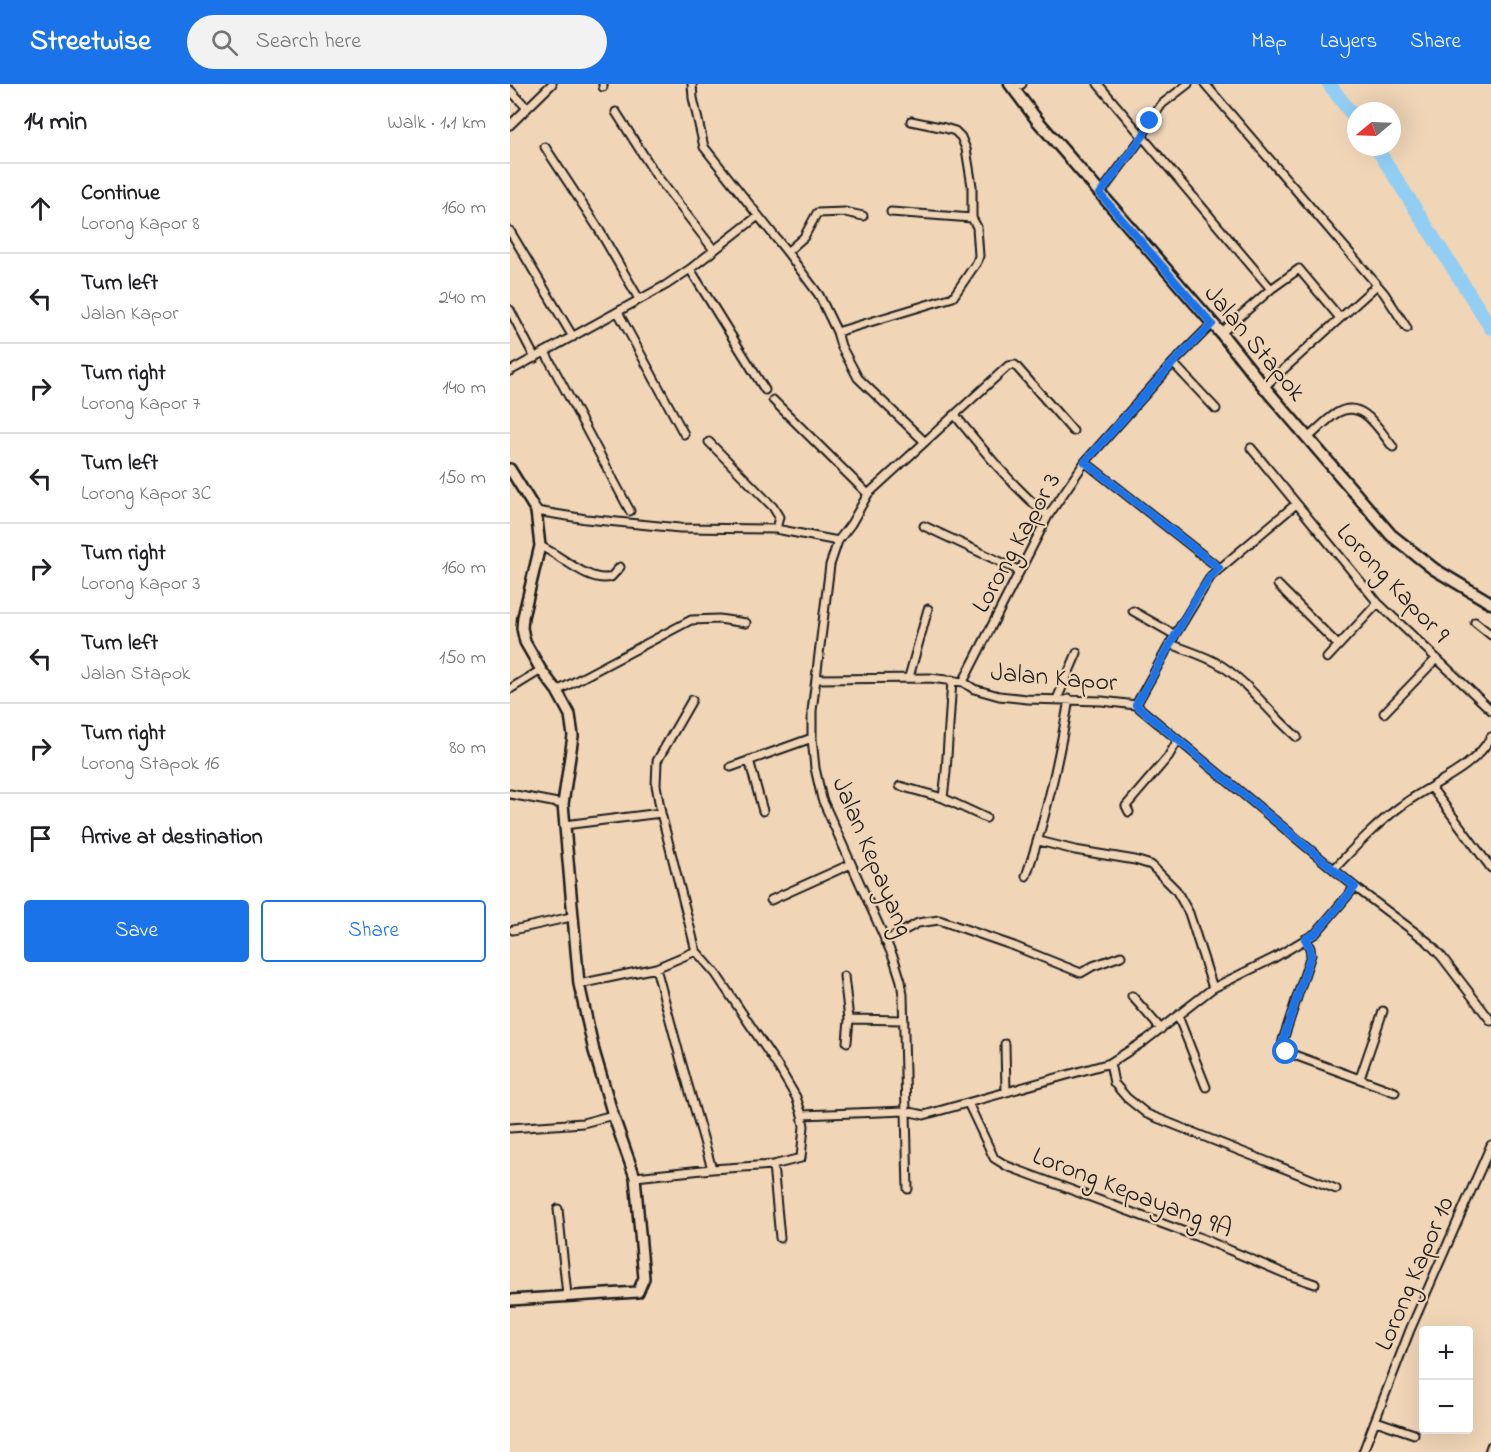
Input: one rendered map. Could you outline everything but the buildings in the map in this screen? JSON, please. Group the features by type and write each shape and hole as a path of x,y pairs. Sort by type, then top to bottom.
{"main road":[{"name":"Jalan Stapok","path":"1015,86 1037,120 1221,333 1371,512 1403,546 1457,584 1491,603"}],"street":[{"path":"510,125 552,84"},
{"path":"692,84 704,147 819,295 858,378 924,441"},
{"path":"1098,84 1271,288"},
{"path":"1100,194 1143,136 1162,104 1188,84"},
{"path":"1205,84 1377,285 1407,328"},
{"path":"510,90 527,108"},
{"path":"616,112 662,183 714,250"},
{"path":"837,332 953,297 975,267 979,256 977,227 972,218 972,186 966,149 961,137 955,131 945,128 911,122"},
{"path":"545,147 598,228 639,299"},
{"path":"787,252 804,237 817,213 845,212 862,216"},
{"path":"891,212 972,218"},
{"path":"510,371 618,312 690,269 758,216"},
{"path":"510,231 573,337"},
{"path":"1221,333 1271,288 1299,268 1340,318"},
{"path":"690,269 765,390"},
{"path":"1264,387 1377,285"},
{"path":"510,310 535,358"},
{"path":"618,312 684,434"},
{"name":"Lorong Kapor 3","path":"963,682 1048,516 1085,462 1173,363 1212,324"},
{"path":"545,352 630,511"},
{"path":"1173,363 1216,409"},
{"name":"Jalan Kepayang","path":"908,1189 901,981 894,959 822,799 815,768 812,711 830,565 838,540 851,524 867,494 1008,366 1015,365 1073,430"},
{"path":"773,400 867,494"},
{"path":"1308,438 1337,413 1347,409 1356,409 1366,413 1393,447"},
{"path":"955,415 1000,471 1048,516"},
{"path":"709,442 773,507 779,517 776,529"},
{"name":"Lorong Kapor 9","path":"1251,448 1378,603 1491,711"},
{"path":"1085,462 1219,568"},
{"path":"510,469 536,511 540,546 523,617 522,628 525,642 570,715 573,736 563,804 571,916 579,984 594,1051 635,1177 644,1278 638,1292 510,1300"},
{"path":"1136,705 1204,585 1219,568 1296,504"},
{"path":"536,511 586,519 680,528 776,529 838,540"},
{"path":"924,526 1020,571"},
{"path":"540,546 576,568 603,578 611,577 620,567"},
{"path":"1278,585 1338,645"},
{"path":"1327,658 1378,603"},
{"path":"909,677 928,609"},
{"path":"1133,611 1175,635"},
{"path":"557,691 691,620 719,619 746,623"},
{"name":"Lorong Kapor 9","path":"1475,621 1491,635"},
{"path":"1171,644 1223,666 1297,737"},
{"path":"1057,699 1077,653"},
{"path":"1384,713 1436,659"},
{"path":"510,689 541,670"},
{"name":"Jalan Kapor","path":"816,679 909,677 952,680 999,696 1136,705 1355,887 1428,942 1491,1022"},
{"path":"943,798 952,680"},
{"path":"1026,876 1039,841 1062,743 1069,699"},
{"path":"635,1177 712,1169 773,1166 801,1158 803,1151 802,1115 796,1097 717,974 696,951 661,813 656,785 657,760 692,700"},
{"path":"1334,869 1382,820 1403,804 1475,759 1491,737"},
{"path":"732,767 812,738"},
{"path":"1129,812 1126,806 1168,757 1178,740"},
{"path":"749,760 763,811"},
{"path":"900,786 943,798 986,818"},
{"path":"1431,787 1491,868"},
{"path":"510,794 563,804"},
{"path":"564,825 661,813"},
{"path":"1039,841 1151,865 1176,890 1189,913 1214,988"},
{"path":"771,900 851,864"},
{"path":"802,1115 906,1111 924,1115 1110,1063 1161,1029 1214,988 1274,958 1316,933 1355,887"},
{"path":"513,930 571,916"},
{"path":"885,941 918,923 939,920 1082,973 1093,966 1121,956"},
{"path":"1305,939 1311,955 1282,1047 1286,1052 1395,1092"},
{"path":"579,984 656,968 696,951"},
{"path":"656,968 712,1169"},
{"path":"844,976 849,1019 846,1042"},
{"path":"1132,996 1161,1029"},
{"path":"1360,1078 1383,1011"},
{"path":"1178,1016 1206,1087"},
{"path":"849,1019 904,1020"},
{"path":"1005,1044 1006,1092"},
{"path":"1110,1063 1114,1083 1127,1098 1147,1114 1336,1189"},
{"name":"Lorong Kepayang 9A","path":"968,1103 994,1158 1007,1166 1201,1238 1315,1284"},
{"path":"510,1128 583,1123 613,1115"},
{"name":"Lorong Kapor 10","path":"1363,1452 1410,1330 1491,1145"},
{"path":"773,1166 780,1238"},
{"path":"558,1209 567,1295"},
{"path":"1376,1421 1414,1434"},
{"path":"1489,1452 1491,1446"}],"waterway":[{"path":"1329,84 1347,108"},
{"path":"1382,156 1491,328"}],"route":[{"path":"1150,121 1143,136 1100,194 1212,324 1173,363 1085,462 1219,568 1204,585 1136,705 1355,887 1316,933 1305,939 1311,955 1283,1040 1282,1047 1286,1052"}]}
